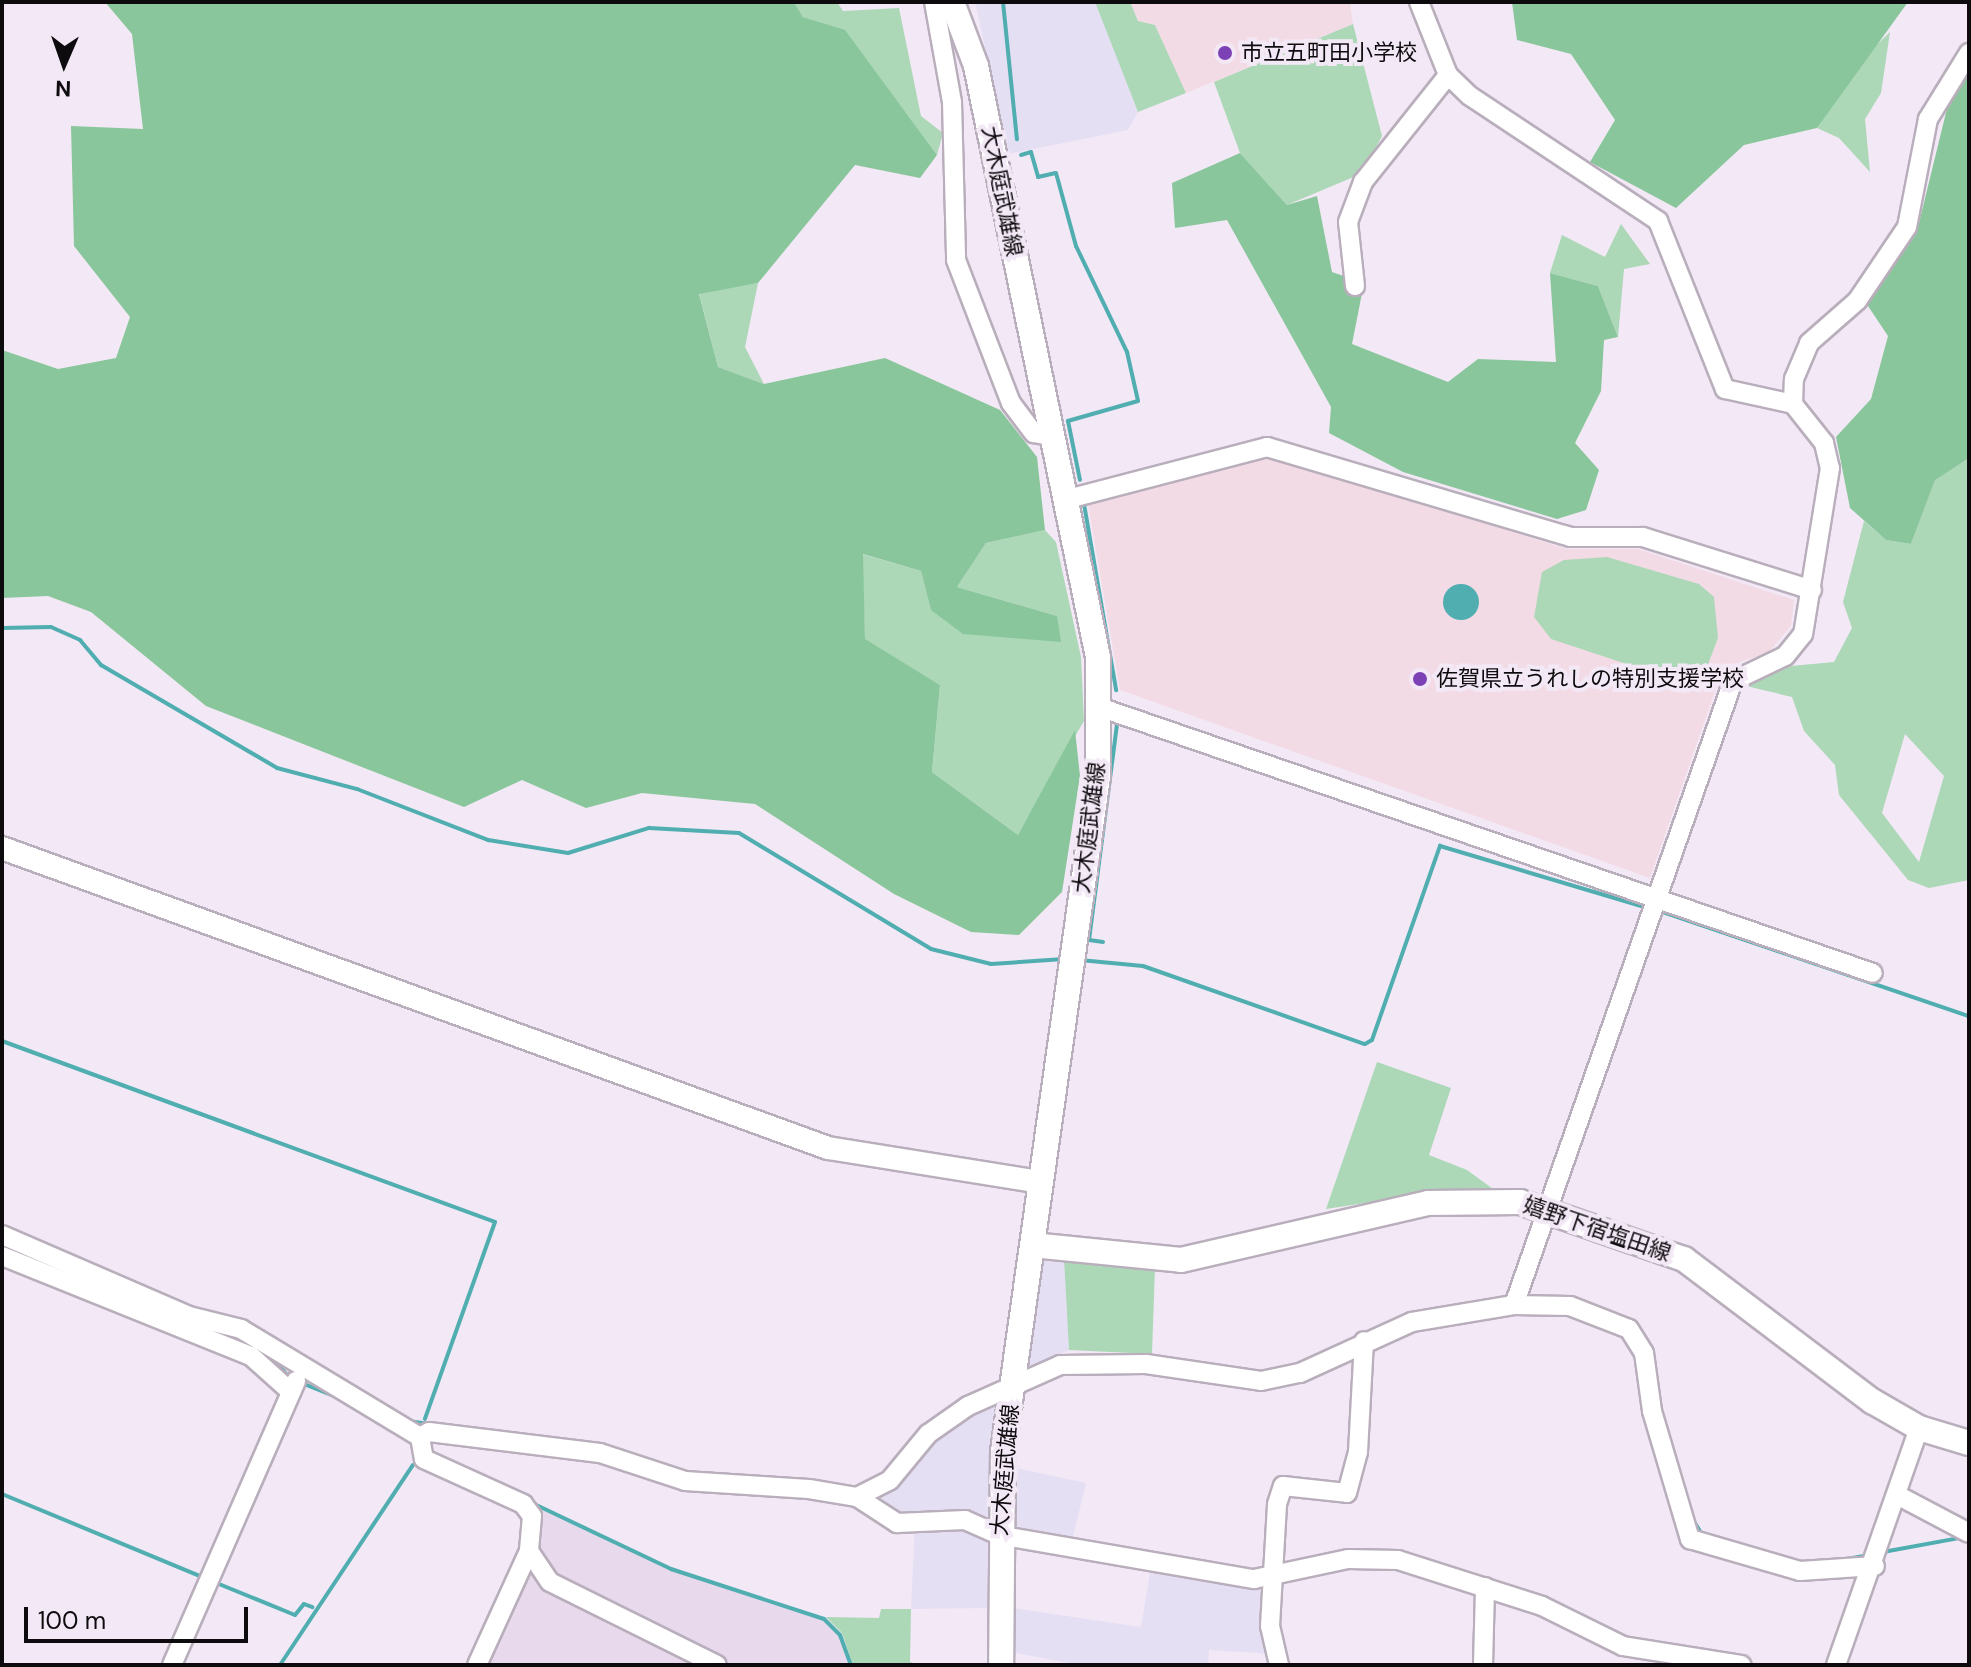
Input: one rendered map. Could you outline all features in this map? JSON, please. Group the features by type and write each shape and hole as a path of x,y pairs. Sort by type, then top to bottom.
{"main road":[{"name":"大木庭武雄線","path":"952,2 976,66 1049,436 1098,657 1098,777 1012,1388 998,1535 1001,1665"},
{"name":"嬉野下宿塩田線","path":"1032,1245 1181,1260 1428,1203 1480,1197 1550,1211 1684,1259 1755,1306 1835,1377 1919,1428 1969,1443"}],"street":[{"path":"934,2 952,102 956,260 1011,403 1034,433 1049,436"},
{"path":"1419,2 1448,75 1658,221 1725,389 1793,404 1824,443 1830,468 1803,634 1785,656 1733,681 1550,1211 1540,1218 1514,1300"},
{"path":"1793,404 1794,379 1809,343 1857,301 1907,227 1928,119 1969,53"},
{"path":"1355,286 1348,222 1363,182 1448,75"},
{"path":"1064,500 1267,447 1570,537 1643,537 1812,590"},
{"path":"1099,707 1873,973"},
{"path":"2,848 828,1148 1040,1182"},
{"path":"2,1235 189,1316 241,1329 300,1371 410,1431 600,1453 685,1481 765,1481 857,1497 897,1523 965,1520 998,1535 1276,1580 1348,1559 1398,1560 1485,1587 1623,1646 1741,1665"},
{"path":"2,1256 251,1356 291,1392"},
{"path":"857,1497 890,1480 928,1434 968,1406 1088,1360 1261,1381 1300,1373 1364,1341 1412,1322 1514,1300 1570,1306 1629,1329 1644,1353 1670,1485 1690,1539 1701,1547 1800,1571 1875,1566"},
{"path":"1279,1665 1278,1637 1270,1626 1283,1486 1347,1493 1358,1452 1364,1341"},
{"path":"172,1665 300,1371"},
{"path":"1836,1665 1875,1566 1919,1428"},
{"path":"410,1431 424,1459 523,1504 532,1516 529,1551 477,1665"},
{"path":"1897,1495 1969,1533"},
{"path":"529,1551 550,1582 717,1665"},
{"path":"1483,1665 1485,1587"}],"shaded area":[{"path":"975,2 1095,2 1138,112 1128,130 1009,154"},
{"name":"市立五町田小学校","path":"1130,2 1350,2 1353,24 1186,93 1155,25 1138,21"},
{"name":"佐賀県立うれしの特別支援学校","path":"1276,458 1567,549 1638,549 1794,600 1791,626 1769,652 1723,668 1650,878 1120,690 1088,504 1236,462"},
{"path":"1043,1257 1064,1259 1069,1350 1029,1368"},
{"path":"1000,1398 987,1608 911,1609 915,1521 895,1519 870,1498 932,1434"},
{"path":"1016,1468 1086,1483 1073,1537 1013,1531"},
{"path":"534,1507 682,1574 822,1620 840,1636 849,1665 484,1665"},
{"path":"1152,1561 1279,1586 1272,1654 1209,1650 1208,1665 1080,1665 1016,1653 1013,1608 1141,1627"}],"green space":[{"path":"105,2 794,2 803,17 845,30 937,155 920,178 855,165 758,283 699,294 718,367 764,384 885,358 1000,410 1037,457 1045,530 986,543 957,587 1057,616 1061,642 963,634 931,610 921,571 863,554 865,639 940,685 932,772 1018,835 1075,730 1080,776 1062,892 1019,935 971,932 894,894 755,804 642,793 586,808 522,780 464,807 206,706 91,612 48,596 2,598 2,350 58,369 116,358 130,317 74,246 71,126 143,129 132,34"},
{"path":"794,2 837,2 843,11 899,8 921,116 943,133 937,155 845,31 803,17"},
{"path":"1095,2 1130,2 1138,21 1155,25 1186,93 1138,112"},
{"path":"1512,2 1908,2 1817,128 1744,145 1676,208 1590,162 1615,120 1571,54 1517,40"},
{"path":"1353,24 1382,136 1363,173 1287,205 1240,153 1214,82"},
{"path":"1890,32 1881,93 1865,119 1870,172 1839,138 1817,128 1865,56"},
{"path":"1969,67 1969,458 1935,480 1911,544 1886,540 1850,508 1836,437 1871,399 1888,336 1864,300 1918,227 1952,88"},
{"path":"1240,153 1287,205 1317,196 1332,272 1364,283 1352,344 1448,382 1478,359 1556,362 1550,273 1598,286 1618,337 1604,340 1601,391 1575,443 1599,470 1586,510 1557,519 1403,472 1329,433 1331,407 1227,220 1175,228 1172,183"},
{"path":"1621,224 1650,264 1624,269 1618,337 1598,286 1550,273 1562,235 1605,257"},
{"path":"758,283 745,347 764,384 718,367 699,293"},
{"path":"1969,458 1969,880 1929,888 1908,880 1839,795 1835,765 1804,731 1792,697 1742,685 1791,666 1834,662 1852,628 1843,602 1864,521 1886,540 1911,544 1935,479","holes":["1905,734 1944,776 1919,862 1882,813"]},
{"path":"1045,530 1056,542 1081,657 1084,721 1018,835 932,772 940,685 865,640 862,554 921,571 931,609 1057,616 957,587 986,543"},
{"path":"1607,557 1699,584 1714,597 1718,638 1699,688 1551,639 1534,617 1542,572 1564,560"},
{"path":"1377,1062 1451,1088 1429,1155 1467,1170 1500,1194 1450,1190 1326,1209"},
{"path":"1064,1259 1155,1267 1152,1354 1069,1350"},
{"path":"881,1609 911,1609 910,1662 921,1665 853,1665 842,1633 826,1617 879,1618"}],"water":[{"path":"1461,584 1474,589 1479,602 1474,615 1461,620 1448,615 1443,602 1448,589"}],"waterway":[{"path":"1003,2 1017,139"},
{"path":"1021,155 1031,152 1038,177 1056,173 1076,246 1127,352 1138,401 1068,421 1080,480"},
{"path":"1084,504 1116,690"},
{"path":"2,628 51,627 80,640 101,665 277,768 357,789 488,840 568,853 649,828 739,833 931,949 991,964 1064,959"},
{"path":"1103,942 1089,940 1117,724"},
{"path":"1080,960 1143,966 1365,1044 1372,1040 1440,846 1648,908"},
{"path":"1657,910 1969,1016"},
{"path":"2,1041 495,1222 425,1419"},
{"path":"1572,1298 1623,1317"},
{"path":"1336,1347 1408,1315"},
{"path":"212,1331 242,1339"},
{"path":"270,1356 291,1379"},
{"path":"1074,1356 1097,1356"},
{"path":"299,1382 339,1398"},
{"path":"408,1421 436,1425"},
{"path":"280,1665 413,1465"},
{"path":"699,1473 798,1480"},
{"path":"2,1494 202,1577"},
{"path":"532,1503 671,1569 824,1619 840,1635 851,1665"},
{"path":"1693,1520 1703,1536"},
{"path":"1883,1552 1959,1538"},
{"path":"1847,1559 1870,1555"},
{"path":"219,1584 295,1615 304,1604 312,1607"}],"place":[{"name":"市立五町田小学校","path":"1225,53"},
{"name":"佐賀県立うれしの特別支援学校","path":"1420,679"}]}
